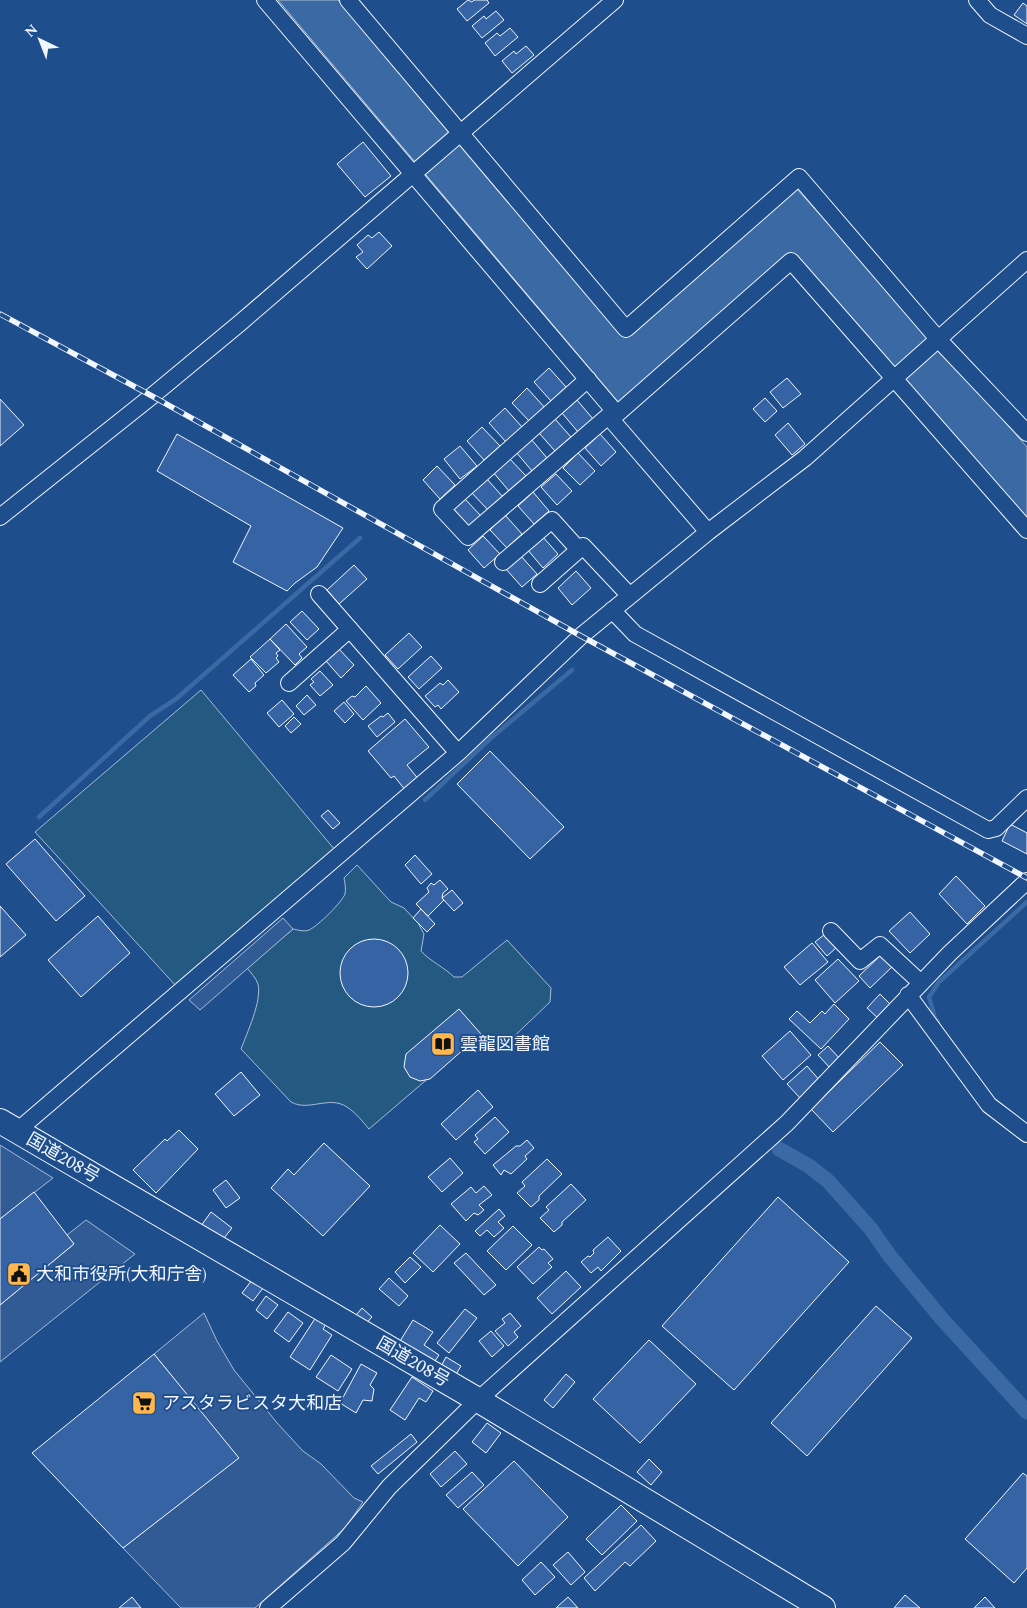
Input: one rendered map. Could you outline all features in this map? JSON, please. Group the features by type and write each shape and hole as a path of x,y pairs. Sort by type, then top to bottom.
{"highway":[{"name":"国道208号","path":"9,1126 478,1400 823,1608"}],"street":[{"path":"265,0 588,379 612,414 708,532"},
{"path":"348,0 626,329 799,177 939,340 1027,433"},
{"path":"0,517 174,378 461,134 615,0"},
{"path":"977,0 990,15 1027,36"},
{"path":"9,1126 458,753 581,636 708,532 805,458 1027,260"},
{"path":"588,379 442,509 468,537 612,414 617,414 791,261 1027,530"},
{"path":"503,562 552,520 579,550"},
{"path":"540,584 583,546 630,596"},
{"path":"319,594 458,753"},
{"path":"612,610 635,634 988,830 996,828 1027,798"},
{"path":"289,683 350,629"},
{"path":"268,1608 343,1543 388,1487 478,1400 787,1123 921,982 1027,881"},
{"path":"831,931 860,962 880,945 921,982"},
{"path":"908,996 989,1105 1027,1134"}],"shaded area":[{"path":"278,0 338,0 626,337 797,189 1027,447 1027,520 795,254 620,404"},
{"path":"201,690 335,850 177,987 35,832"},
{"path":"357,865 391,902 404,908 418,923 424,934 421,951 454,977 462,977 507,940 551,988 550,1002 503,1047 492,1035 485,1040 480,1034 369,1129 359,1117 340,1104 298,1105 291,1102 241,1049 253,1017 259,991 257,982 247,968 293,929 309,930 324,919 343,898 345,894 344,878"},
{"path":"283,918 293,929 200,1010 189,1000"},
{"path":"0,1145 53,1178 0,1219"},
{"path":"86,1220 135,1254 0,1362 0,1305 74,1244 67,1235"},
{"path":"204,1313 217,1341 234,1370 278,1424 303,1451 321,1464 354,1498 363,1502 345,1528 255,1608 181,1608 123,1548 238,1458 154,1354"}],"building":[{"path":"468,0 472,2 474,0 487,0 489,3 467,21 457,9"},
{"path":"1023,3 1027,6 1027,24 1014,15"},
{"path":"496,11 504,20 482,38 472,26 484,16 486,19"},
{"path":"510,28 518,37 495,56 485,43 497,33 500,36"},
{"path":"526,46 534,55 512,73 502,61 514,51 516,54"},
{"path":"363,142 391,176 365,197 337,164"},
{"path":"379,232 392,246 367,269 356,257 363,252 357,245 368,235 372,238"},
{"path":"549,368 566,387 551,401 534,382"},
{"path":"787,378 801,394 783,408 770,392"},
{"path":"527,388 546,409 531,423 512,403"},
{"path":"765,398 777,411 765,422 753,409"},
{"path":"0,399 24,425 0,446"},
{"path":"577,400 593,419 578,432 562,413"},
{"path":"505,408 522,427 506,442 489,423"},
{"path":"555,419 571,437 555,451 539,433"},
{"path":"788,423 805,444 792,455 775,435"},
{"path":"482,427 500,446 484,460 467,441"},
{"path":"177,434 343,528 317,567 287,591 233,562 251,526 157,471"},
{"path":"600,434 616,452 601,466 585,448"},
{"path":"531,439 547,458 532,471 516,452"},
{"path":"460,446 477,466 460,479 444,459"},
{"path":"578,453 595,471 580,485 563,468"},
{"path":"509,458 526,476 509,491 493,472"},
{"path":"437,466 455,485 440,499 423,480"},
{"path":"556,474 572,491 557,505 541,487"},
{"path":"486,478 503,497 488,510 471,492"},
{"path":"533,492 549,511 534,524 518,506"},
{"path":"464,498 481,516 466,530 449,511"},
{"path":"505,515 522,534 507,548 490,530"},
{"path":"483,536 500,554 484,568 468,550"},
{"path":"542,536 558,554 543,568 527,549"},
{"path":"520,555 537,574 522,587 505,568"},
{"path":"354,565 367,579 339,604 327,590"},
{"path":"576,571 591,588 572,605 558,588"},
{"path":"302,611 319,629 307,640 290,622"},
{"path":"286,624 307,647 299,654 302,658 295,665 270,639"},
{"path":"409,633 422,647 398,669 385,655"},
{"path":"270,639 280,650 276,653 278,656 276,658 279,662 266,673 250,657"},
{"path":"339,649 354,665 341,678 326,661"},
{"path":"431,656 442,668 419,689 408,677"},
{"path":"251,659 264,675 249,692 233,675"},
{"path":"320,671 333,685 320,696 310,685 314,682 311,679"},
{"path":"448,680 459,692 441,709 438,705 435,707 425,696 440,683 443,685"},
{"path":"366,686 381,703 363,720 346,701 352,696 355,697"},
{"path":"307,695 316,705 304,715 296,706"},
{"path":"282,700 294,714 279,727 267,713"},
{"path":"344,702 354,714 345,723 334,711"},
{"path":"388,713 395,722 377,737 368,726"},
{"path":"294,717 301,724 291,733 285,726"},
{"path":"405,719 429,747 407,765 419,780 406,791 394,776 391,778 368,751"},
{"path":"490,751 564,827 530,859 457,784"},
{"path":"328,810 340,823 333,829 321,816"},
{"path":"1010,824 1027,833 1027,854 1002,841"},
{"path":"35,839 85,896 56,921 6,864"},
{"path":"415,855 432,874 421,884 405,865"},
{"path":"956,876 985,906 967,924 939,894"},
{"path":"440,880 448,889 443,893 442,898 444,900 428,916 416,904 429,892 427,888 431,883 434,885"},
{"path":"452,890 463,903 454,911 442,898"},
{"path":"0,906 26,935 0,957"},
{"path":"421,909 435,924 427,932 413,918"},
{"path":"910,912 930,934 910,953 889,931"},
{"path":"98,916 130,953 81,997 48,960"},
{"path":"825,934 837,947 827,956 815,942"},
{"path":"381,939 393,945 402,954 408,966 406,986 398,997 381,1007 367,1007 350,997 342,986 340,966 350,949 361,941"},
{"path":"812,943 828,962 800,985 784,967"},
{"path":"882,954 893,966 870,988 859,976"},
{"path":"838,959 859,981 835,1003 815,980"},
{"path":"880,994 892,1006 879,1019 867,1008"},
{"path":"834,1004 849,1019 821,1049 789,1019 797,1011 810,1023 822,1011 825,1014"},
{"name":"雲龍図書館","path":"459,1009 481,1034 430,1079 420,1081 410,1077 404,1067 406,1054"},
{"path":"790,1031 811,1055 783,1080 762,1056"},
{"path":"880,1042 903,1065 833,1132 811,1109"},
{"path":"828,1046 841,1060 831,1069 818,1055"},
{"path":"807,1066 821,1082 801,1099 787,1084"},
{"path":"241,1072 260,1095 234,1116 215,1094"},
{"path":"478,1090 493,1107 456,1140 441,1124"},
{"path":"495,1117 509,1132 485,1154 474,1142 478,1139 475,1135"},
{"path":"179,1130 198,1149 156,1193 133,1170 165,1139 167,1141"},
{"path":"527,1140 534,1148 525,1156 527,1159 511,1174 504,1170 501,1175 493,1165 516,1146 520,1146"},
{"path":"324,1143 370,1186 323,1236 271,1188 288,1169 294,1175"},
{"path":"450,1158 463,1173 442,1192 428,1177"},
{"path":"547,1159 562,1174 539,1196 539,1200 531,1207 517,1193 525,1186 522,1182"},
{"path":"226,1180 240,1198 226,1208 213,1190"},
{"path":"571,1184 586,1200 554,1232 540,1218 549,1210 546,1207"},
{"path":"484,1186 492,1195 479,1205 484,1210 478,1215 474,1213 466,1221 451,1204 471,1187 476,1193"},
{"name":"大和市役所(大和庁舎)","path":"34,1192 74,1244 0,1305 0,1219"},
{"path":"778,1197 849,1262 734,1390 662,1326"},
{"path":"499,1209 505,1216 498,1222 504,1228 494,1237 487,1230 480,1236 475,1231"},
{"path":"211,1212 232,1228 220,1243 198,1230"},
{"path":"440,1225 460,1244 433,1272 413,1253"},
{"path":"513,1226 532,1245 506,1270 487,1251"},
{"path":"608,1237 621,1251 601,1271 598,1267 591,1273 581,1262 588,1256 590,1257 594,1253 593,1250"},
{"path":"539,1247 542,1250 544,1249 553,1259 548,1263 552,1267 533,1284 517,1267"},
{"path":"466,1253 496,1285 484,1295 454,1263"},
{"path":"410,1257 421,1267 405,1283 395,1272"},
{"path":"566,1271 581,1287 552,1314 537,1298"},
{"path":"389,1278 408,1296 399,1306 379,1289"},
{"path":"252,1280 263,1288 253,1301 242,1293"},
{"path":"266,1296 278,1305 267,1319 256,1310"},
{"path":"876,1306 912,1338 807,1456 771,1423"},
{"path":"362,1308 372,1317 361,1329 352,1320"},
{"path":"465,1309 477,1318 449,1353 437,1343"},
{"path":"320,1311 330,1318 323,1329 332,1335 310,1370 290,1357"},
{"path":"288,1312 303,1323 289,1342 274,1331"},
{"path":"510,1313 521,1326 514,1332 518,1337 508,1346 495,1331 505,1323 502,1319"},
{"path":"413,1320 433,1332 424,1345 439,1355 429,1370 397,1346"},
{"path":"491,1331 504,1346 492,1357 479,1341"},
{"path":"649,1340 696,1384 640,1443 593,1399"},
{"name":"アスタラビスタ大和店","path":"154,1354 239,1458 123,1548 32,1453"},
{"path":"331,1355 352,1369 338,1391 316,1377"},
{"path":"446,1357 461,1366 452,1381 438,1372"},
{"path":"361,1364 377,1373 370,1385 374,1389 372,1401 363,1400 356,1413 340,1403"},
{"path":"566,1374 575,1382 553,1408 544,1400"},
{"path":"412,1377 433,1391 426,1402 419,1398 405,1420 390,1410"},
{"path":"487,1423 501,1433 486,1453 472,1442"},
{"path":"411,1434 417,1442 378,1474 371,1466"},
{"path":"455,1451 467,1464 441,1487 430,1474"},
{"path":"649,1459 662,1472 651,1485 637,1472"},
{"path":"514,1461 568,1517 518,1566 463,1509"},
{"path":"472,1472 484,1485 458,1508 446,1495"},
{"path":"1023,1473 1027,1476 1027,1568 1014,1583 965,1539"},
{"path":"621,1505 637,1521 602,1555 586,1539"},
{"path":"641,1525 656,1541 630,1566 625,1562 595,1591 584,1578"},
{"path":"568,1552 585,1572 571,1585 553,1565"},
{"path":"541,1562 555,1577 535,1595 522,1580"},
{"path":"905,1595 920,1608 894,1608"},
{"path":"132,1597 141,1608 119,1608"},
{"path":"568,1597 578,1608 556,1608"},
{"path":"985,1597 995,1608 974,1608"}],"waterway":[{"path":"39,817 150,716 176,699 360,538"},
{"path":"425,800 491,738 572,670"},
{"path":"938,1022 929,997 939,982 1027,902"},
{"path":"779,1149 809,1166 828,1181 871,1229 889,1255 942,1319 1027,1412"}],"railway":[{"path":"0,314 152,396 581,636 1027,878"}],"place":[{"name":"雲龍図書館","path":"443,1044"},
{"name":"大和市役所(大和庁舎)","path":"19,1274"},
{"name":"アスタラビスタ大和店","path":"144,1403"}]}
